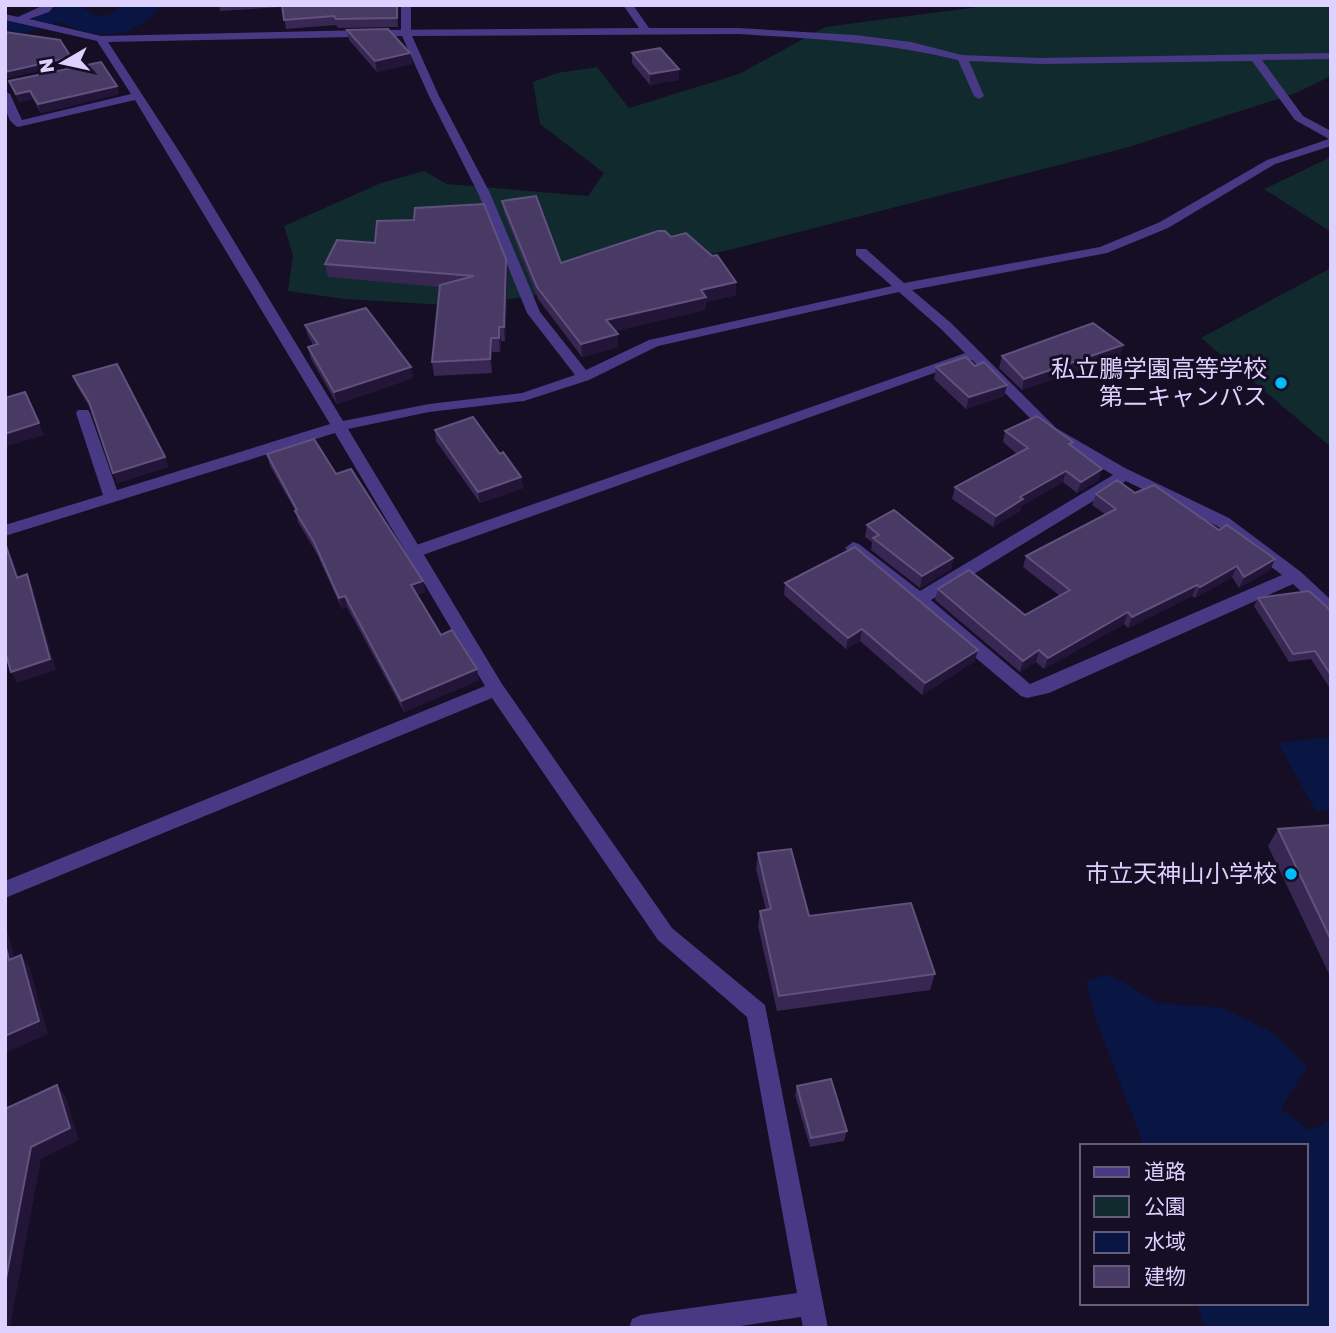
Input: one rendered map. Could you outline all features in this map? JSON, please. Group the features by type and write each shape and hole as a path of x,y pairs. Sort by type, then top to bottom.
{"street":[{"path":"21,19 45,10 50,5"},
{"path":"406,5 407,33 433,96 484,193 534,313 584,377"},
{"path":"628,5 646,32"},
{"path":"5,17 101,39 407,33 738,31 855,38 911,45 962,58 1040,61 1256,58 1329,54"},
{"path":"101,39 109,62 138,96 340,426 496,690 665,934 757,1012 813,1316 641,1328"},
{"path":"962,58 979,96"},
{"path":"1256,58 1299,118 1331,136"},
{"path":"5,85 18,83"},
{"path":"5,94 18,124"},
{"path":"5,127 138,96"},
{"path":"5,531 340,426 429,408 524,397 584,377 654,343 899,288 1103,250 1164,225 1271,162 1331,142"},
{"path":"860,252 974,354 1051,431 1126,474 1223,522 1294,576 1331,610"},
{"path":"414,552 974,354"},
{"path":"83,412 112,498"},
{"path":"919,599 1126,474"},
{"path":"853,548 919,599 1027,691 1043,688 1294,576"},
{"path":"5,890 496,690"}],"green space":[{"path":"993,5 1331,5 1331,76 1296,93 1129,147 737,248 531,296 462,306 344,299 288,291 293,255 284,226 381,183 424,171 447,184 588,196 604,173 540,124 533,82 557,73 597,67 629,108 739,74 825,27"},
{"path":"1331,157 1331,232 1264,189"},
{"path":"1331,268 1331,447 1201,338"}],"water":[{"path":"1331,737 1331,810 1316,811 1278,743"},
{"path":"1109,974 1158,1003 1223,1008 1272,1032 1307,1067 1281,1109 1310,1130 1331,1120 1331,1328 1205,1328 1197,1305 1308,1305 1308,1144 1143,1144 1095,1017 1086,981"}],"building":[{"path":"282,5 397,5 397,18 336,19 334,16 284,20"},
{"path":"388,29 410,53 375,61 347,30"},
{"path":"5,32 60,40 71,57 5,72"},
{"path":"660,48 679,69 650,74 632,53"},
{"path":"101,62 117,86 38,104 30,91 16,94 9,81"},
{"path":"536,196 561,263 658,231 665,231 671,237 686,233 712,256 717,255 736,282 701,290 706,297 606,320 618,334 581,344 537,287 502,201"},
{"path":"484,204 506,259 504,327 499,327 499,338 491,338 490,359 432,362 440,285 474,276 325,264 337,240 375,243 377,221 414,220 415,208"},
{"path":"366,308 411,367 334,392 308,347 318,344 305,325"},
{"path":"1093,323 1123,345 1024,379 1002,356"},
{"path":"966,357 975,366 984,362 1007,385 969,397 936,367"},
{"path":"117,364 165,457 113,473 89,402 73,376"},
{"path":"25,392 39,423 5,434 5,398"},
{"path":"1037,416 1073,442 1069,444 1102,469 1081,482 1066,471 1020,497 1023,499 996,516 955,487 1028,448 1005,431"},
{"path":"473,417 521,477 478,492 435,430"},
{"path":"314,439 336,474 351,469 423,581 411,585 441,635 452,630 477,669 401,701 345,596 339,598 314,542 295,511 297,510 267,454"},
{"path":"1117,480 1135,493 1154,485 1219,530 1227,525 1275,559 1244,577 1237,566 1200,587 1197,585 1132,617 1128,612 1048,658 1039,650 1023,661 938,589 969,570 1025,615 1070,590 1026,556 1116,509 1096,494"},
{"path":"894,510 953,558 922,576 873,538 879,535 867,525"},
{"path":"5,543 17,578 27,574 50,659 11,672 5,651"},
{"path":"855,547 978,650 925,683 862,629 848,638 785,583"},
{"path":"1309,591 1331,613 1331,675 1315,651 1293,654 1258,598"},
{"path":"1331,825 1331,940 1278,829"},
{"path":"791,849 809,916 911,903 935,974 779,996 760,911 771,909 758,853"},
{"path":"5,944 9,960 21,955 39,1021 5,1036"},
{"path":"831,1079 847,1131 811,1138 797,1086"},
{"path":"57,1085 70,1128 31,1147 5,1284 5,1109"}],"waterway":[{"path":"5,29 66,11 91,26 117,24 145,5"}],"place":[{"name":"私立鵬学園高等学校 第二キャンパス","path":"1281,383"},
{"name":"市立天神山小学校","path":"1291,874"}]}
